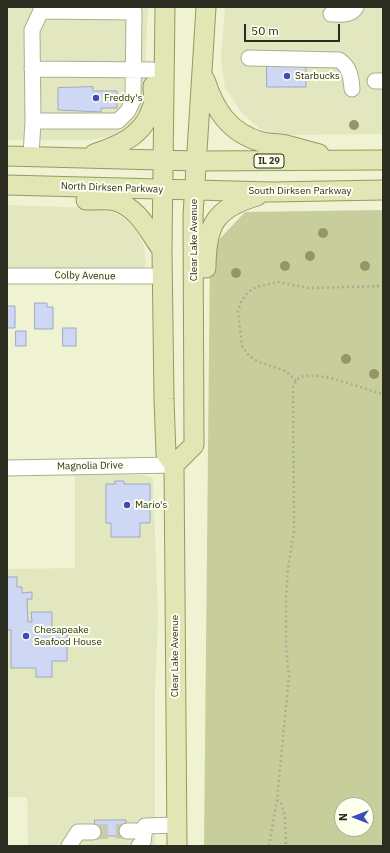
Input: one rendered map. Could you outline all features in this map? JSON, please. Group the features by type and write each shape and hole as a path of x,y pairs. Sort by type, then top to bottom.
{"main road":[{"path":"84,157 128,140 139,130 153,107 154,7"},
{"name":"Clear Lake Avenue","path":"165,7 162,276 166,454 174,465 177,846"},
{"name":"Clear Lake Avenue","path":"174,465 194,445 194,191 203,74 206,7"},
{"path":"203,74 215,106 223,119 234,128 261,142 284,144 341,160"},
{"name":"IL 29","path":"7,156 197,161 383,160"},
{"name":"North Dirksen Parkway","path":"7,184 218,191"},
{"name":"South Dirksen Parkway","path":"218,191 272,192 383,190"},
{"path":"194,385 205,372 206,246 208,233 217,218 238,202 272,192"},
{"path":"7,197 114,201 131,209 141,219 162,250"}],"street":[{"path":"332,13 348,14 353,12 356,7"},
{"path":"31,156 33,121 32,30 41,9 134,9 133,100 128,111 118,121 33,121"},
{"path":"250,58 339,60 346,64 349,71 352,89"},
{"path":"32,69 153,70"},
{"name":"Colby Avenue","path":"7,276 162,276"},
{"name":"Magnolia Drive","path":"7,468 174,465"},
{"path":"139,846 143,842 144,826 177,825"},
{"path":"127,831 144,831"},
{"path":"69,846 78,832 93,832"}],"path":[{"path":"296,381 286,371 249,356 242,346 238,312 246,293 256,287 278,282 309,288 383,286"},
{"path":"269,846 277,800 289,676 286,649 286,596 288,569 294,531 293,384 305,376 317,376 383,394"},
{"path":"277,800 281,802 285,817 286,846"}],"shaded area":[{"path":"7,7 148,7 144,98 141,108 131,123 115,135 90,140 7,140"},
{"path":"225,7 383,7 383,134 287,135 272,133 259,128 242,113 225,88 221,58"},
{"path":"7,205 91,208 113,212 129,221 137,231 144,246 146,265 141,269 7,271"},
{"path":"383,210 383,846 204,846 210,249 245,212"},
{"path":"75,474 143,475 153,478 158,618 155,694 155,846 28,846 27,797 7,797 7,569 75,568"}],"building":[{"path":"267,64 306,64 306,87 267,87"},
{"path":"93,87 93,91 117,91 117,108 101,108 101,112 58,110 58,88"},
{"path":"35,303 47,303 47,307 53,307 53,329 35,329"},
{"path":"7,306 15,306 15,328 7,328"},
{"path":"63,328 76,328 76,346 63,346"},
{"path":"16,331 26,331 26,346 16,346"},
{"path":"115,481 124,481 124,484 150,484 150,523 140,523 140,537 111,537 111,523 106,523 106,484 115,484"},
{"path":"7,577 17,577 17,587 22,587 22,593 32,592 32,599 27,599 28,622 32,622 31,612 52,612 52,633 67,632 67,661 52,661 52,677 36,677 36,668 11,668 11,630 7,630"},
{"path":"95,820 126,820 126,836 95,836"}],"tunnel":[{"path":"93,832 127,831"}],"place":[{"name":"Starbucks","path":"287,76"},
{"name":"Freddy's","path":"96,98"},
{"name":"Mario's","path":"127,505"},
{"name":"Chesapeake Seafood House","path":"26,636"}]}
